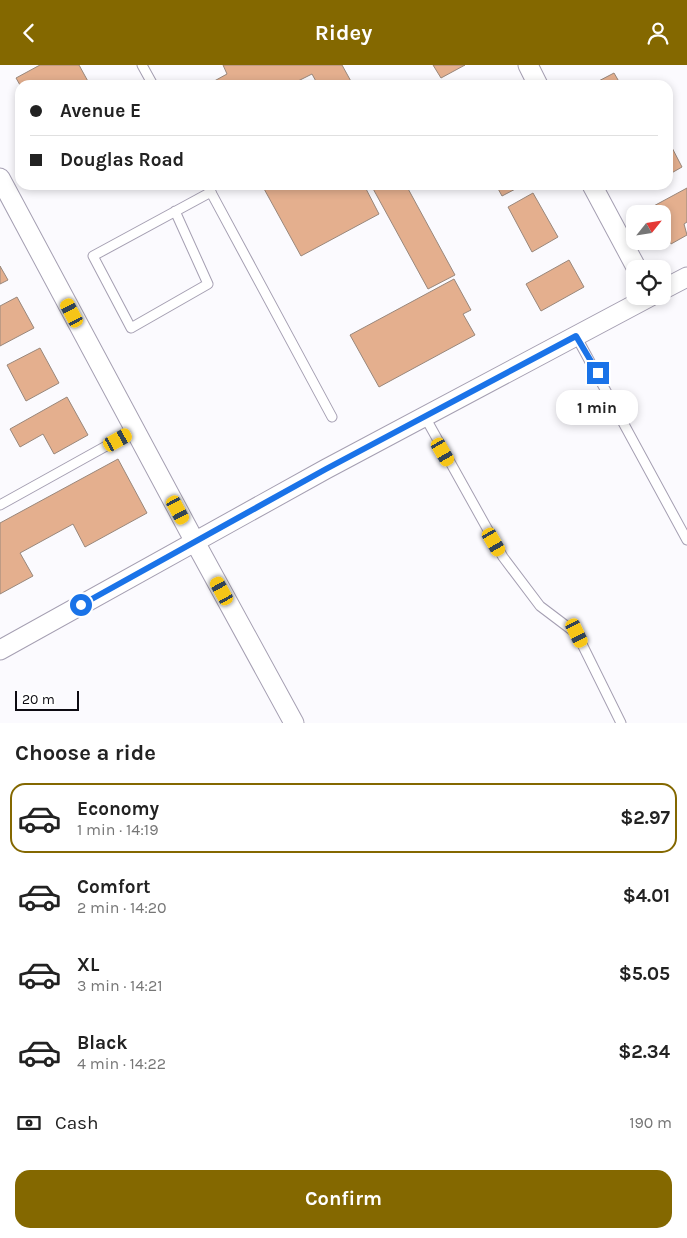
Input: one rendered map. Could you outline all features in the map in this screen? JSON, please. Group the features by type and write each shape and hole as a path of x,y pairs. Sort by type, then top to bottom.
{"street":[{"path":"528,65 536,80"},
{"path":"0,178 294,723"},
{"path":"595,190 631,260"},
{"path":"671,285 687,277"},
{"path":"0,650 195,542 633,305"}],"lane":[{"path":"142,65 150,80"},
{"path":"175,211 208,284 131,328 93,256 175,211 207,190"},
{"path":"210,190 332,417"},
{"path":"576,336 687,540"},
{"path":"425,417 502,557 540,606 577,633 621,723"},
{"path":"0,505 135,430"}],"building":[{"path":"40,65 79,65 87,80 17,80 16,78"},
{"path":"223,65 342,65 350,80 315,80 312,74 300,80 216,80 227,74"},
{"path":"433,65 465,65 441,78"},
{"path":"614,73 618,80 601,80"},
{"path":"673,150 682,167 673,172"},
{"path":"687,188 687,222 684,224 687,235 671,244 671,205 656,205"},
{"path":"265,190 367,190 379,214 301,256"},
{"path":"374,190 409,190 455,275 428,289"},
{"path":"499,190 513,190 502,196"},
{"path":"533,193 558,237 532,252 508,207"},
{"path":"569,260 584,287 541,311 526,284"},
{"path":"0,266 8,280 0,284"},
{"path":"454,279 471,310 463,314 475,335 379,387 350,335"},
{"path":"17,297 34,328 0,346 0,306"},
{"path":"40,348 59,383 26,401 7,365"},
{"path":"67,397 88,435 54,454 43,434 20,447 10,429"},
{"path":"118,459 147,513 85,547 73,524 20,553 33,576 0,594 0,523"}],"route":[{"path":"81,605 326,469 576,336 598,373"}]}
